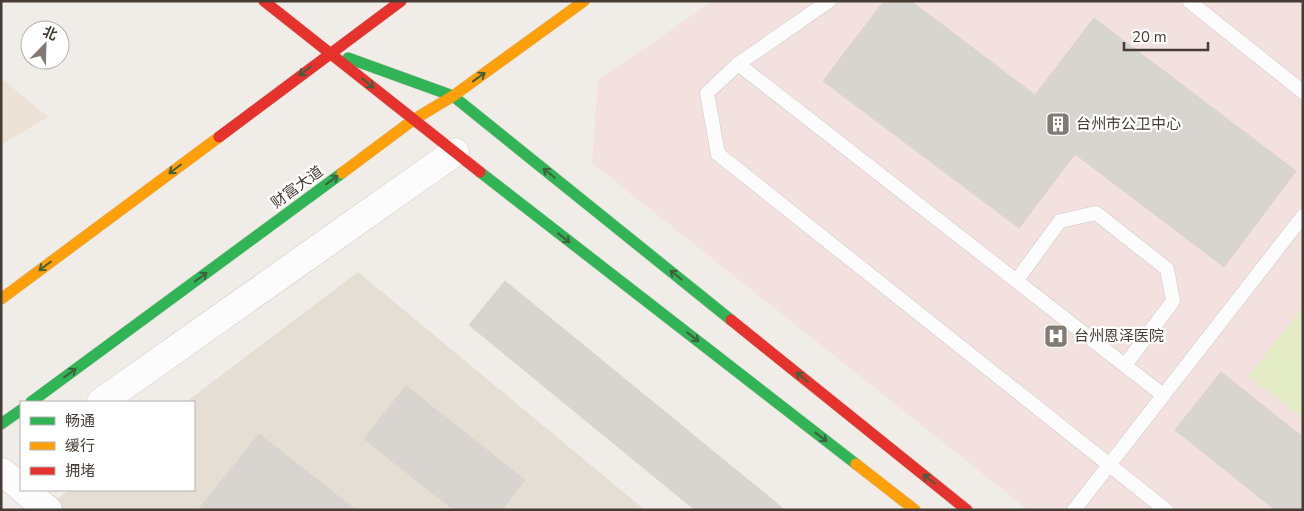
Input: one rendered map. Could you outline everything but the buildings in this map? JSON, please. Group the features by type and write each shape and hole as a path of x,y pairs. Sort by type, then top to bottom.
{"main road":[{"path":"264,1 413,120 916,510"},
{"path":"1,299 330,52 401,1"},
{"name":"财富大道","path":"32,401 413,120 453,96 584,1"},
{"path":"330,52 453,96 967,510"},
{"path":"1,424 20,411"}],"street":[{"path":"102,401 455,152"},
{"path":"25,491 48,510"}],"lane":[{"path":"829,1 738,64 707,93 718,154 1166,510"},
{"path":"1189,1 1303,92"},
{"path":"738,64 1163,394"},
{"path":"1016,280 1060,221 1096,213 1167,269 1173,301 1125,364"},
{"path":"1074,510 1303,216"}],"shaded area":[{"name":"台州恩泽医院","path":"713,1 1303,1 1303,510 1028,510 592,163 598,80"},
{"path":"1,78 48,117 1,145"},
{"path":"358,272 645,510 43,510 68,491 195,491 195,401 187,401"}],"green space":[{"path":"1303,307 1303,418 1248,376"}],"traffic: fast":[{"path":"348,58 453,96 731,320"},
{"path":"480,172 856,464"},
{"path":"32,401 342,173"},
{"path":"1,424 20,411"}],"traffic: slow":[{"path":"342,173 413,120 453,96 584,1"},
{"path":"1,299 219,137"},
{"path":"856,464 915,510"}],"traffic: jam":[{"path":"264,1 480,172"},
{"path":"219,137 401,1"},
{"path":"731,320 967,510"}],"place":[{"name":"台州市公卫中心","path":"1058,124"},
{"name":"台州恩泽医院","path":"1056,336"}]}
